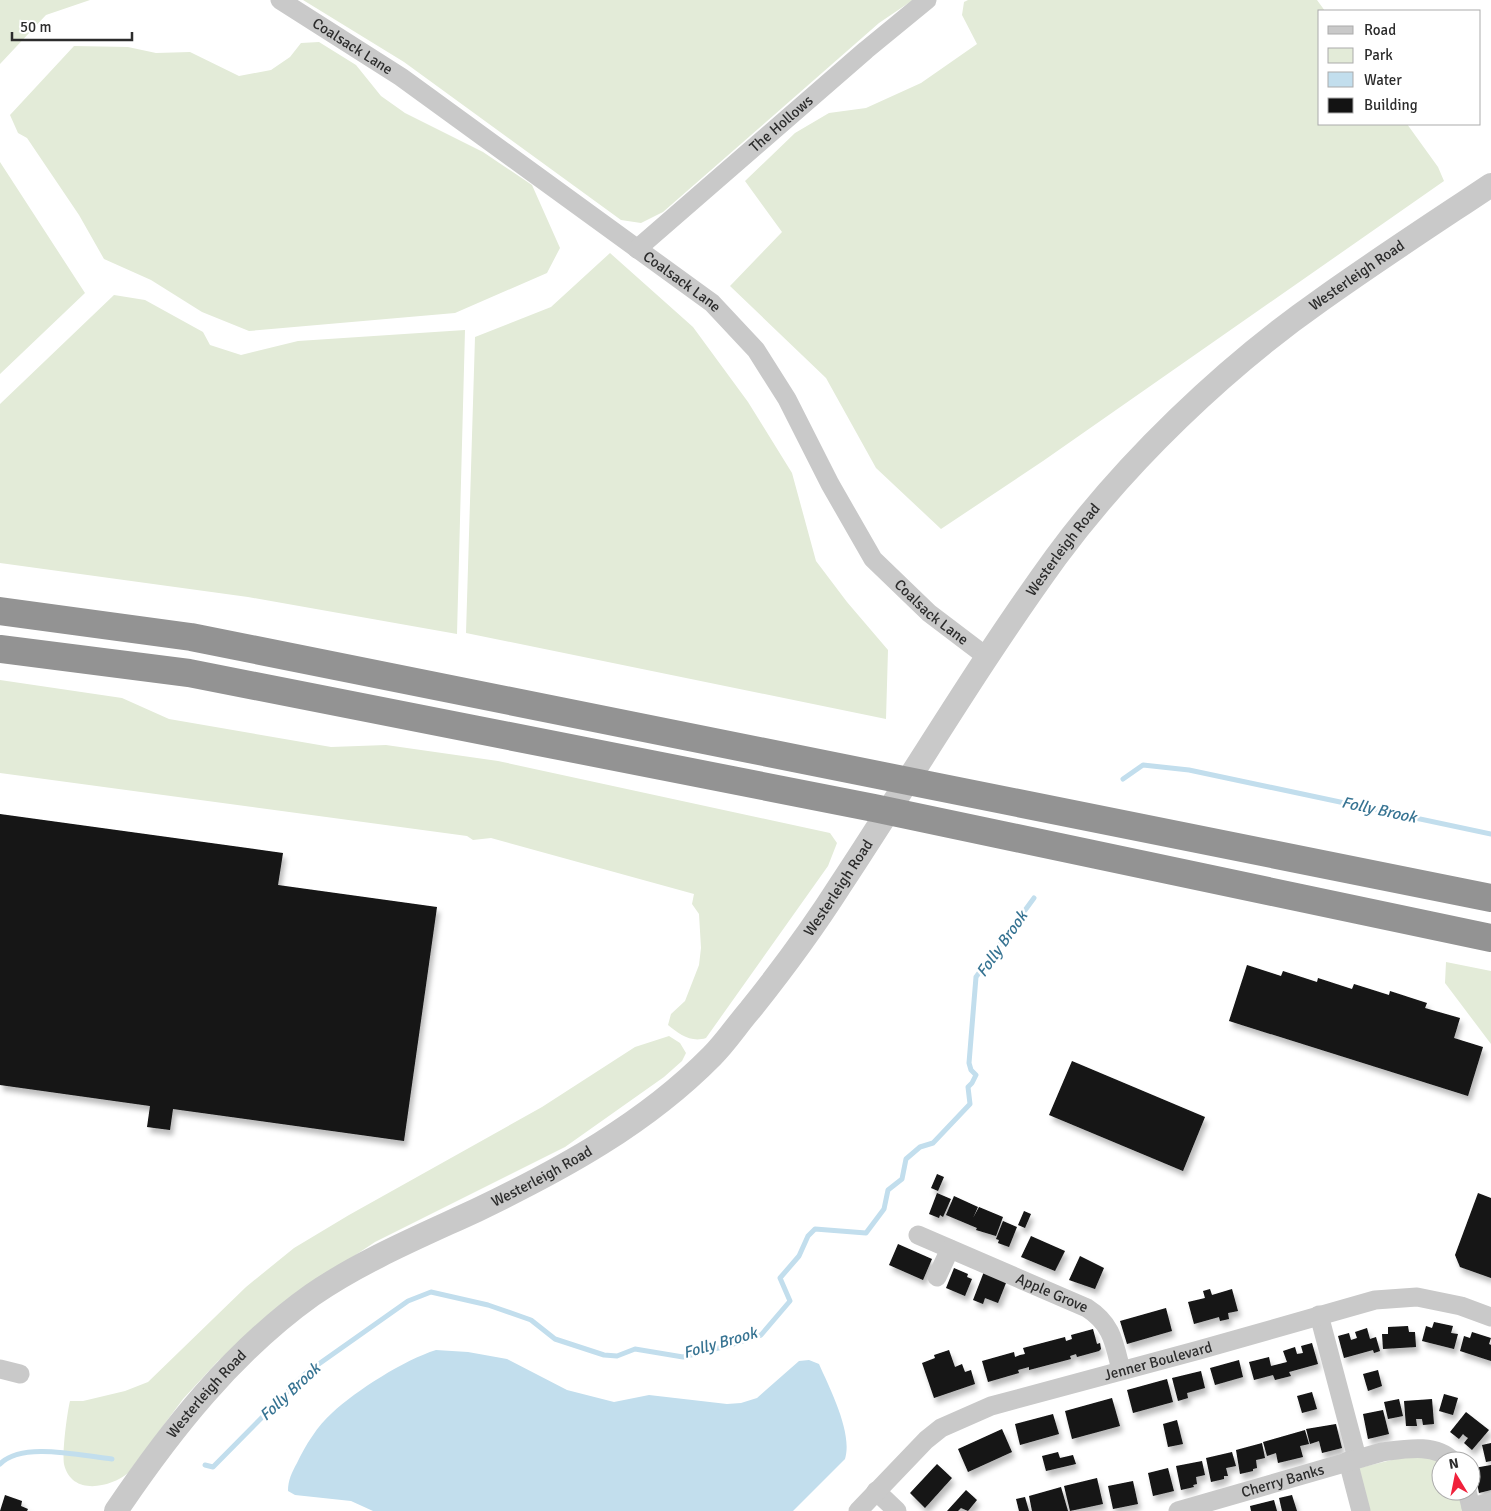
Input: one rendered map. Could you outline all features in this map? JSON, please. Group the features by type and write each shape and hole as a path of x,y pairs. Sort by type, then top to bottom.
{"highway":[{"path":"0,611 191,637 1491,898"},
{"path":"0,649 198,675 874,808 1491,938"}],"street":[{"name":"Coalsack Lane","path":"280,0 401,76 712,303 756,350 787,398 830,484 873,559 929,613 987,657"},
{"name":"The Hollows","path":"637,249 926,0"},
{"name":"Westerleigh Road","path":"116,1511 162,1445 238,1357 314,1294 386,1252 571,1164 606,1142 673,1092 714,1054 811,930 987,657 1057,556 1135,462 1222,380 1320,301 1491,185"},
{"name":"Apple Grove","path":"918,1235 1088,1308 1102,1318 1108,1327 1121,1370"},
{"path":"936,1277 950,1249"},
{"name":"Jenner Boulevard","path":"858,1511 926,1440 941,1428 963,1416 991,1406 1375,1300 1417,1297 1462,1306 1491,1316"},
{"path":"1319,1316 1353,1460 1361,1511"},
{"path":"0,1369 20,1374"},
{"name":"Cherry Banks","path":"1178,1511 1353,1460 1412,1447 1435,1451"},
{"path":"876,1491 897,1511"},
{"path":"1470,1503 1491,1502"}],"green space":[{"path":"0,0 90,0 46,15 0,64"},
{"path":"303,0 913,0 879,23 663,212 641,223 621,220 404,62"},
{"path":"968,0 1317,0 1324,10 1318,10 1318,125 1408,125 1438,167 1444,181 1043,461 941,529 876,468 826,378 730,286 782,232 745,181 795,133 829,113 866,108 921,83 977,44 962,15 964,2"},
{"path":"319,42 356,65 381,96 405,113 483,152 532,185 560,248 547,273 455,313 249,331 202,312 151,280 104,259 79,215 27,138 18,133 10,115 74,46 128,47 156,53 190,52 239,76 271,70 290,57 301,43"},
{"path":"0,162 85,293 0,374"},
{"path":"610,253 693,327 748,402 792,473 816,561 847,602 888,650 886,719 466,633 475,337 551,307"},
{"path":"114,295 145,300 203,332 210,345 241,355 298,341 465,330 457,634 248,597 0,563 0,404"},
{"path":"0,680 122,698 169,719 331,747 386,745 498,761 830,833 837,843 828,866 706,1038 695,1039 681,1034 668,1025 671,1014 685,1001 699,965 701,948 699,914 692,904 694,894 491,838 473,840 467,836 0,773"},
{"path":"1446,962 1491,971 1491,1044 1445,983"},
{"path":"669,1036 680,1043 686,1053 682,1061 664,1077 565,1147 375,1242 321,1278 218,1361 183,1399 128,1473 111,1482 92,1486 74,1481 68,1474 64,1464 64,1451 70,1401 83,1401 125,1391 148,1382 246,1287 294,1248 349,1215 542,1107 635,1047"},
{"path":"1416,1454 1431,1458 1431,1501 1460,1501 1463,1511 1370,1511 1359,1468"}],"water":[{"path":"436,1350 468,1352 507,1359 567,1390 614,1402 649,1395 727,1404 741,1403 757,1398 799,1361 809,1360 819,1364 839,1411 846,1437 845,1459 793,1511 373,1511 351,1501 295,1495 288,1491 291,1476 300,1456 312,1436 327,1418 342,1404 381,1377 410,1361"}],"building":[{"path":"0,814 283,853 278,885 437,907 404,1141 173,1109 170,1130 147,1127 150,1106 0,1085"},
{"path":"1247,965 1281,976 1283,971 1317,982 1318,978 1352,989 1354,984 1389,995 1390,991 1427,1003 1425,1008 1460,1018 1454,1038 1483,1047 1468,1096 1229,1021"},
{"path":"1072,1061 1205,1117 1183,1171 1049,1115"},
{"path":"937,1174 944,1177 938,1191 931,1188"},
{"path":"937,1193 951,1199 943,1217 940,1215 939,1218 929,1214"},
{"path":"1478,1193 1491,1198 1491,1278 1460,1267 1455,1255"},
{"path":"954,1196 978,1207 973,1218 979,1207 1003,1217 996,1236 976,1230 977,1228 946,1215"},
{"path":"1024,1211 1031,1214 1025,1228 1018,1225"},
{"path":"1003,1221 1017,1227 1009,1247 998,1243 999,1240 996,1239"},
{"path":"1031,1236 1065,1251 1055,1271 1021,1257"},
{"path":"898,1244 932,1259 923,1280 889,1265"},
{"path":"1080,1256 1104,1268 1095,1289 1069,1280"},
{"path":"954,1268 968,1274 967,1277 972,1279 965,1296 946,1288"},
{"path":"985,1269 1006,1283 998,1303 985,1298 983,1304 973,1300"},
{"path":"1210,1289 1212,1295 1232,1289 1238,1311 1228,1313 1229,1319 1220,1321 1219,1317 1194,1324 1188,1302 1205,1298 1203,1291"},
{"path":"1166,1308 1172,1331 1127,1344 1120,1321"},
{"path":"1434,1322 1453,1326 1451,1333 1458,1334 1454,1349 1422,1341 1426,1326 1432,1328"},
{"path":"1408,1326 1409,1332 1415,1332 1416,1347 1383,1349 1382,1334 1388,1334 1388,1327"},
{"path":"1367,1328 1370,1339 1376,1337 1380,1351 1374,1353 1373,1350 1344,1358 1338,1336 1349,1333 1351,1340 1357,1338 1355,1332"},
{"path":"1093,1329 1097,1344 1100,1343 1101,1349 1099,1351 1077,1357 1076,1354 1070,1356 1071,1359 1029,1370 1029,1367 1018,1370 1019,1373 988,1382 982,1361 1014,1352 1015,1357 1025,1354 1023,1348 1065,1337 1066,1341 1072,1339 1071,1335"},
{"path":"1472,1332 1491,1338 1489,1344 1491,1345 1491,1361 1460,1351 1464,1336 1470,1338"},
{"path":"1312,1343 1318,1364 1289,1372 1291,1376 1275,1380 1273,1375 1254,1380 1249,1362 1269,1357 1271,1366 1287,1362 1283,1351 1295,1347 1297,1354 1303,1353 1301,1346"},
{"path":"949,1350 955,1367 962,1364 965,1372 971,1370 975,1384 934,1398 922,1363 935,1358 934,1355"},
{"path":"1239,1360 1243,1377 1215,1385 1210,1368"},
{"path":"1378,1370 1382,1386 1368,1391 1363,1374"},
{"path":"1201,1371 1205,1388 1187,1393 1188,1398 1178,1401 1172,1378"},
{"path":"1167,1379 1173,1402 1133,1413 1127,1390"},
{"path":"1312,1392 1317,1409 1302,1413 1297,1396"},
{"path":"1444,1394 1458,1398 1453,1415 1439,1411"},
{"path":"1112,1398 1120,1426 1072,1439 1065,1411"},
{"path":"1399,1399 1403,1416 1388,1419 1384,1402"},
{"path":"1432,1399 1434,1424 1423,1425 1422,1419 1416,1419 1417,1426 1406,1426 1404,1401"},
{"path":"1383,1410 1389,1434 1368,1439 1363,1414"},
{"path":"1466,1412 1489,1430 1472,1450 1464,1443 1468,1438 1463,1434 1459,1439 1450,1432"},
{"path":"1053,1414 1059,1434 1020,1445 1015,1424"},
{"path":"1177,1420 1183,1444 1168,1447 1163,1424"},
{"path":"1336,1424 1342,1448 1322,1453 1319,1441 1310,1444 1306,1429"},
{"path":"1002,1429 1012,1452 968,1472 958,1449"},
{"path":"1305,1430 1309,1444 1300,1446 1303,1457 1278,1463 1276,1453 1267,1456 1263,1442"},
{"path":"1262,1443 1265,1458 1256,1460 1257,1468 1253,1469 1253,1471 1240,1474 1236,1450"},
{"path":"1491,1443 1491,1461 1486,1462 1482,1445"},
{"path":"1058,1452 1060,1458 1073,1455 1076,1464 1046,1471 1042,1456"},
{"path":"1232,1452 1236,1466 1226,1468 1228,1476 1224,1476 1224,1479 1211,1482 1206,1458"},
{"path":"1202,1461 1205,1475 1196,1477 1197,1484 1193,1485 1194,1487 1181,1490 1176,1466"},
{"path":"937,1464 952,1478 925,1508 910,1493"},
{"path":"1491,1465 1491,1490 1481,1492 1481,1467"},
{"path":"1168,1468 1174,1491 1153,1496 1148,1473"},
{"path":"1097,1478 1103,1504 1070,1511 1064,1486"},
{"path":"1133,1481 1138,1504 1113,1509 1108,1486"},
{"path":"1061,1487 1068,1511 1032,1511 1029,1496"},
{"path":"966,1490 977,1500 968,1511 961,1508 958,1511 947,1511"},
{"path":"5,1495 22,1501 21,1506 28,1509 27,1511 0,1511"},
{"path":"1292,1495 1297,1511 1282,1511 1279,1498"},
{"path":"1025,1497 1029,1511 1019,1511 1016,1499"},
{"path":"1274,1500 1277,1511 1251,1511 1250,1506"}],"waterway":[{"name":"Folly Brook","path":"1123,779 1143,765 1189,770 1491,834"},
{"name":"Folly Brook","path":"205,1465 213,1467 306,1373 408,1301 431,1292 488,1305 531,1320 555,1339 604,1355 617,1356 635,1349 683,1357 761,1335 790,1301 780,1278 799,1256 808,1236 815,1229 866,1233 884,1209 888,1190 902,1179 906,1159 920,1147 933,1143 970,1104 968,1087 976,1075 971,1070 969,1063 976,977 1034,898"},
{"name":"Folly Brook","path":"0,1464 10,1457 23,1453 37,1452 69,1453 112,1459"}]}
